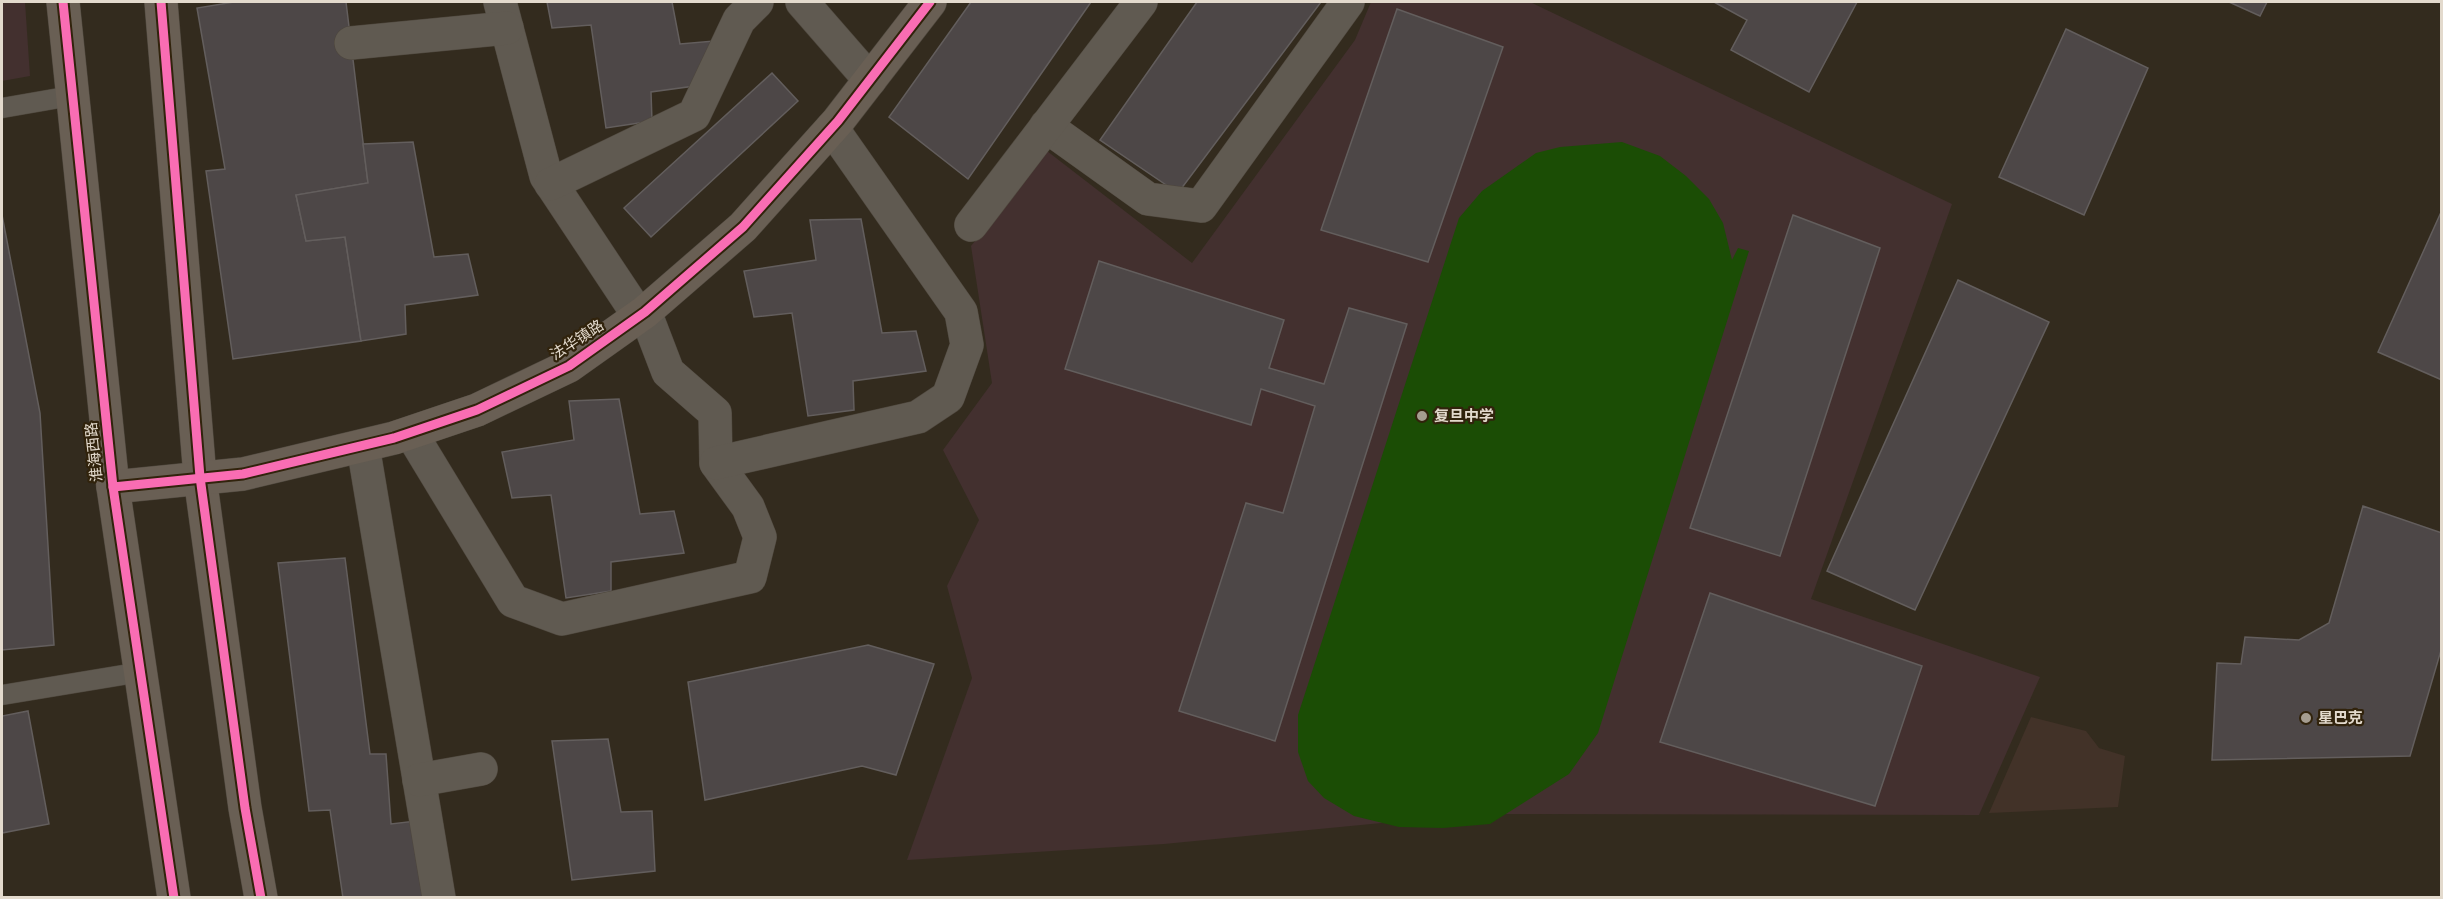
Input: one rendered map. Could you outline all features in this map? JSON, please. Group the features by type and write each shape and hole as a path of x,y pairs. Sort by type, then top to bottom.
{"main road":[{"name":"淮海西路","path":"63,2 113,487 174,897"},
{"path":"161,2 200,477 245,808 261,897"},
{"name":"法华镇路","path":"113,487 243,474 363,446 411,433 477,410 569,366 642,314 742,227 832,129 930,2"}],"street":[{"path":"551,184 694,115 739,20 757,2"},
{"path":"802,2 870,80"},
{"path":"970,225 1141,2"},
{"path":"1046,126 1148,199 1201,206 1348,2"},
{"path":"351,43 503,15 546,176 642,314 668,372 715,413 716,463 748,507 760,537 750,577 562,619 513,601 411,433"},
{"path":"716,463 918,417 948,397 967,345 961,312 832,129"},
{"path":"363,446 439,897"},
{"path":"419,780 481,769"}],"lane":[{"path":"2,108 71,96"},
{"path":"2,695 141,672"}],"shaded area":[{"path":"2,2 25,2 30,76 2,81"},
{"name":"复旦中学","path":"1371,2 1530,2 1952,204 1811,599 2040,677 1979,815 1475,814 1164,844 907,860 972,678 947,586 979,520 943,450 992,383 971,246 1047,151 1192,263 1355,40"},
{"path":"2031,717 2086,731 2099,748 2125,756 2118,807 1989,813"}],"green space":[{"path":"1622,142 1660,156 1686,176 1709,199 1723,223 1732,260 1738,248 1749,251 1598,733 1569,774 1490,824 1443,828 1399,827 1354,816 1324,798 1308,781 1298,752 1298,715 1459,218 1482,191 1536,153 1560,147"}],"building":[{"path":"234,2 346,2 368,183 296,195 306,241 345,237 361,341 233,359 206,171 225,169 197,8"},
{"path":"547,2 672,2 680,44 714,41 724,82 651,92 652,121 606,128 591,25 552,28"},
{"path":"971,2 1091,2 968,179 889,117"},
{"path":"1197,2 1321,2 1178,193 1100,140"},
{"path":"1714,2 1857,2 1809,92 1731,50 1747,20"},
{"path":"2229,2 2267,2 2260,16"},
{"path":"1397,9 1503,47 1428,262 1321,230"},
{"path":"2066,29 2148,68 2084,215 1999,177"},
{"path":"772,73 798,101 651,237 624,208"},
{"path":"413,142 434,257 468,254 478,295 405,305 406,334 361,341 345,237 306,241 296,195 368,183 363,144"},
{"path":"2442,210 2442,380 2378,352"},
{"path":"2,215 40,413 54,645 2,650"},
{"path":"1793,215 1880,248 1780,556 1690,528"},
{"path":"861,219 882,333 916,331 926,371 853,381 854,410 808,416 792,313 754,317 744,271 816,260 810,220"},
{"path":"1099,261 1284,320 1269,368 1324,384 1349,308 1407,324 1275,741 1179,711 1246,503 1283,513 1315,406 1261,389 1251,425 1065,369"},
{"path":"1958,280 2049,322 1915,610 1827,571"},
{"path":"619,399 640,514 674,511 684,553 611,562 611,591 566,598 551,495 512,498 502,452 574,440 569,401"},
{"path":"2363,506 2442,533 2442,647 2410,756 2212,760 2217,663 2241,664 2245,637 2299,640 2329,623"},
{"path":"345,558 370,754 386,754 391,824 416,821 424,898 343,898 330,810 309,811 278,563"},
{"path":"1710,593 1922,666 1875,806 1660,742"},
{"path":"868,645 934,664 896,775 862,766 705,800 688,682"},
{"path":"28,711 49,824 2,833 2,716"},
{"path":"608,739 621,812 652,811 655,871 572,880 552,741"}],"cycle path":[{"path":"63,2 113,487 174,898"},
{"path":"161,2 200,477 245,808 261,898"},
{"path":"113,487 243,474 394,438 477,410 569,366 645,312 743,227 838,121 930,2"}],"place":[{"name":"复旦中学","path":"1422,416"},
{"name":"星巴克","path":"2306,718"}]}
